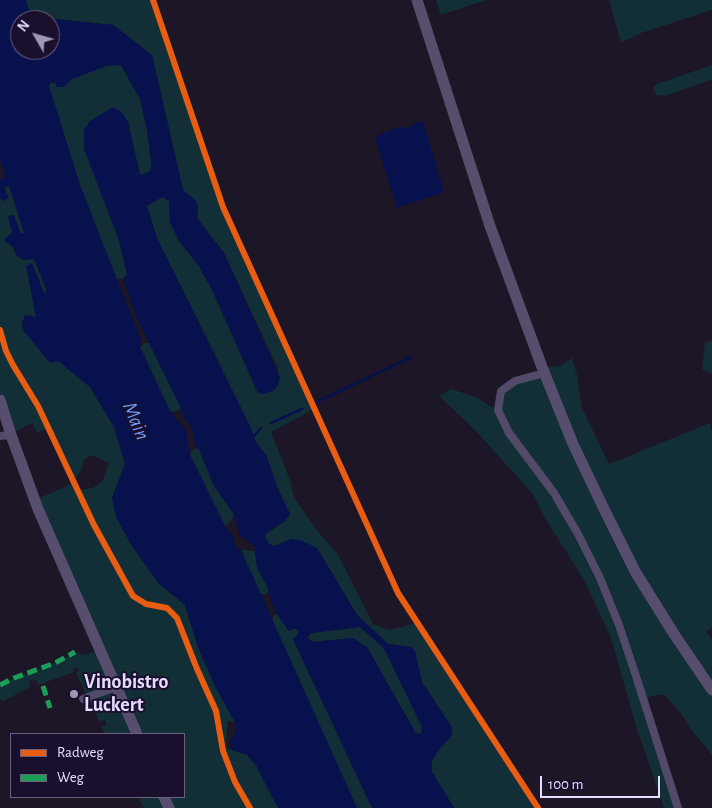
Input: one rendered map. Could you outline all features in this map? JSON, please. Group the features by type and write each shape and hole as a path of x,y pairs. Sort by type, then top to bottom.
{"main road":[{"path":"417,0 490,226 544,373 573,444 619,541 655,605 712,690"},
{"path":"0,400 5,435 137,733"}],"street":[{"path":"544,373 514,381 501,391 498,410 509,434 554,493 578,534 600,578 619,625 678,808"},
{"path":"83,699 116,687"}],"shaded area":[{"path":"26,0 153,0 223,207 314,409 271,432 290,480 294,497 315,528 337,553 373,624 389,630 417,623 538,808 454,808 432,772 432,761 452,735 451,726 422,682 414,651 411,647 388,644 357,615 317,548 291,539 274,547 269,544 265,534 285,521 290,514 278,489 266,455 256,442 249,424 157,238 147,206 162,197 169,201 170,222 179,241 199,266 213,292 258,393 278,369 224,253 197,218 198,206 195,200 183,190 152,55 113,25 60,20 60,10 29,10"},
{"path":"436,0 486,0 441,15"},
{"path":"609,0 712,0 712,10 641,33 621,43"},
{"path":"106,65 121,65 140,99 152,166 149,172 140,175 128,122 99,189 119,240 127,274 123,279 116,279 80,185 49,87 51,82 64,87 72,79"},
{"path":"712,65 712,81 710,80 665,96 656,95 653,88 657,84"},
{"path":"9,186 25,233 21,234 8,216 13,233 4,240 12,246 17,256 24,260 34,259 47,291 44,293 32,264 26,266 58,360 90,387 114,427 125,464 112,498 158,583 185,605 198,647 216,688 235,722 228,721 226,748 247,755 256,765 278,808 144,808 139,798 185,798 185,733 104,733 101,727 106,725 105,720 99,721 76,673 79,671 77,667 74,669 74,672 38,685 36,680 29,681 30,687 2,702 0,698 0,685 14,678 55,663 75,652 85,655 100,649 35,500 74,481 52,432 28,386 26,387 48,428 37,433 32,423 12,433 0,393 0,198 3,201 4,187","holes":["92,455 109,463 103,480 93,488 79,490 74,481 82,468 84,459"]},
{"path":"712,341 712,374 702,369 705,342"},
{"path":"144,343 149,343 181,408 175,412 170,411 140,347"},
{"path":"572,358 577,375 582,408 609,464 710,423 712,434 712,628 706,631 712,640 712,755 690,728 680,712 664,695 656,695 644,699 678,808 664,808 636,726 611,638 583,578 546,520 533,494 475,430 439,396 451,389 476,397 497,410 501,391 544,373 542,367 560,366"},
{"path":"194,449 199,449 214,486 234,514 231,521 225,526 190,455"},
{"path":"241,550 255,551 257,567 269,590 266,594 260,594"},
{"path":"277,614 289,631 296,628 298,630 299,634 293,639 372,808 357,808 272,620 274,615"},
{"path":"360,627 384,648 422,727 421,734 415,732 367,647 353,638 313,642 307,638 311,633"}],"water":[{"name":"Main","path":"0,0 26,0 30,10 10,10 10,60 60,60 60,20 113,25 152,55 183,190 195,200 198,206 197,218 224,253 280,377 278,386 273,391 263,394 258,393 213,292 199,266 179,241 170,222 169,201 162,197 147,206 157,238 249,424 256,442 266,455 278,489 290,514 285,521 265,534 266,539 269,544 274,546 291,539 300,540 317,548 357,615 388,644 411,647 415,651 422,682 451,726 452,735 432,761 432,772 454,808 372,808 293,639 298,634 298,630 294,628 289,631 277,614 272,604 269,590 257,567 256,547 240,536 234,514 214,486 199,449 195,445 192,428 184,418 181,408 137,318 123,279 127,274 119,240 84,149 84,130 90,121 113,107 122,112 128,122 140,175 149,172 152,166 140,99 121,65 106,66 72,79 64,87 56,87 56,83 51,82 49,86 80,185 141,340 140,347 170,411 186,431 190,455 225,526 234,537 234,544 241,550 357,808 278,808 256,765 247,755 232,750 230,742 236,731 235,722 216,688 198,647 185,605 158,583 130,543 116,517 112,498 125,464 114,427 90,387 58,361 50,363 23,330 22,323 25,315 36,317 26,266 32,263 44,293 47,291 34,259 24,260 17,256 12,246 4,240 12,233 8,216 14,215 21,234 24,233 9,186 4,187 9,198 3,201 0,198 0,180 6,176 0,160","holes":["360,627 384,648 422,727 421,734 415,732 367,647 353,638 313,642 307,638 311,633"]},
{"path":"423,121 444,192 397,208 375,137 401,126 402,129"}],"waterway":[{"path":"317,402 411,357"},
{"path":"271,423 302,409"},
{"path":"254,436 261,428"}],"marked path":[{"path":"0,685 55,663 75,652"},
{"path":"43,686 50,708"}],"cycle path":[{"path":"153,0 223,207 398,593 538,808"},
{"path":"0,330 6,351 38,406 94,525 133,596 146,604 167,608 177,618 216,711 223,751 235,782 250,808"}],"place":[{"name":"Vinobistro Luckert","path":"74,694"}]}
